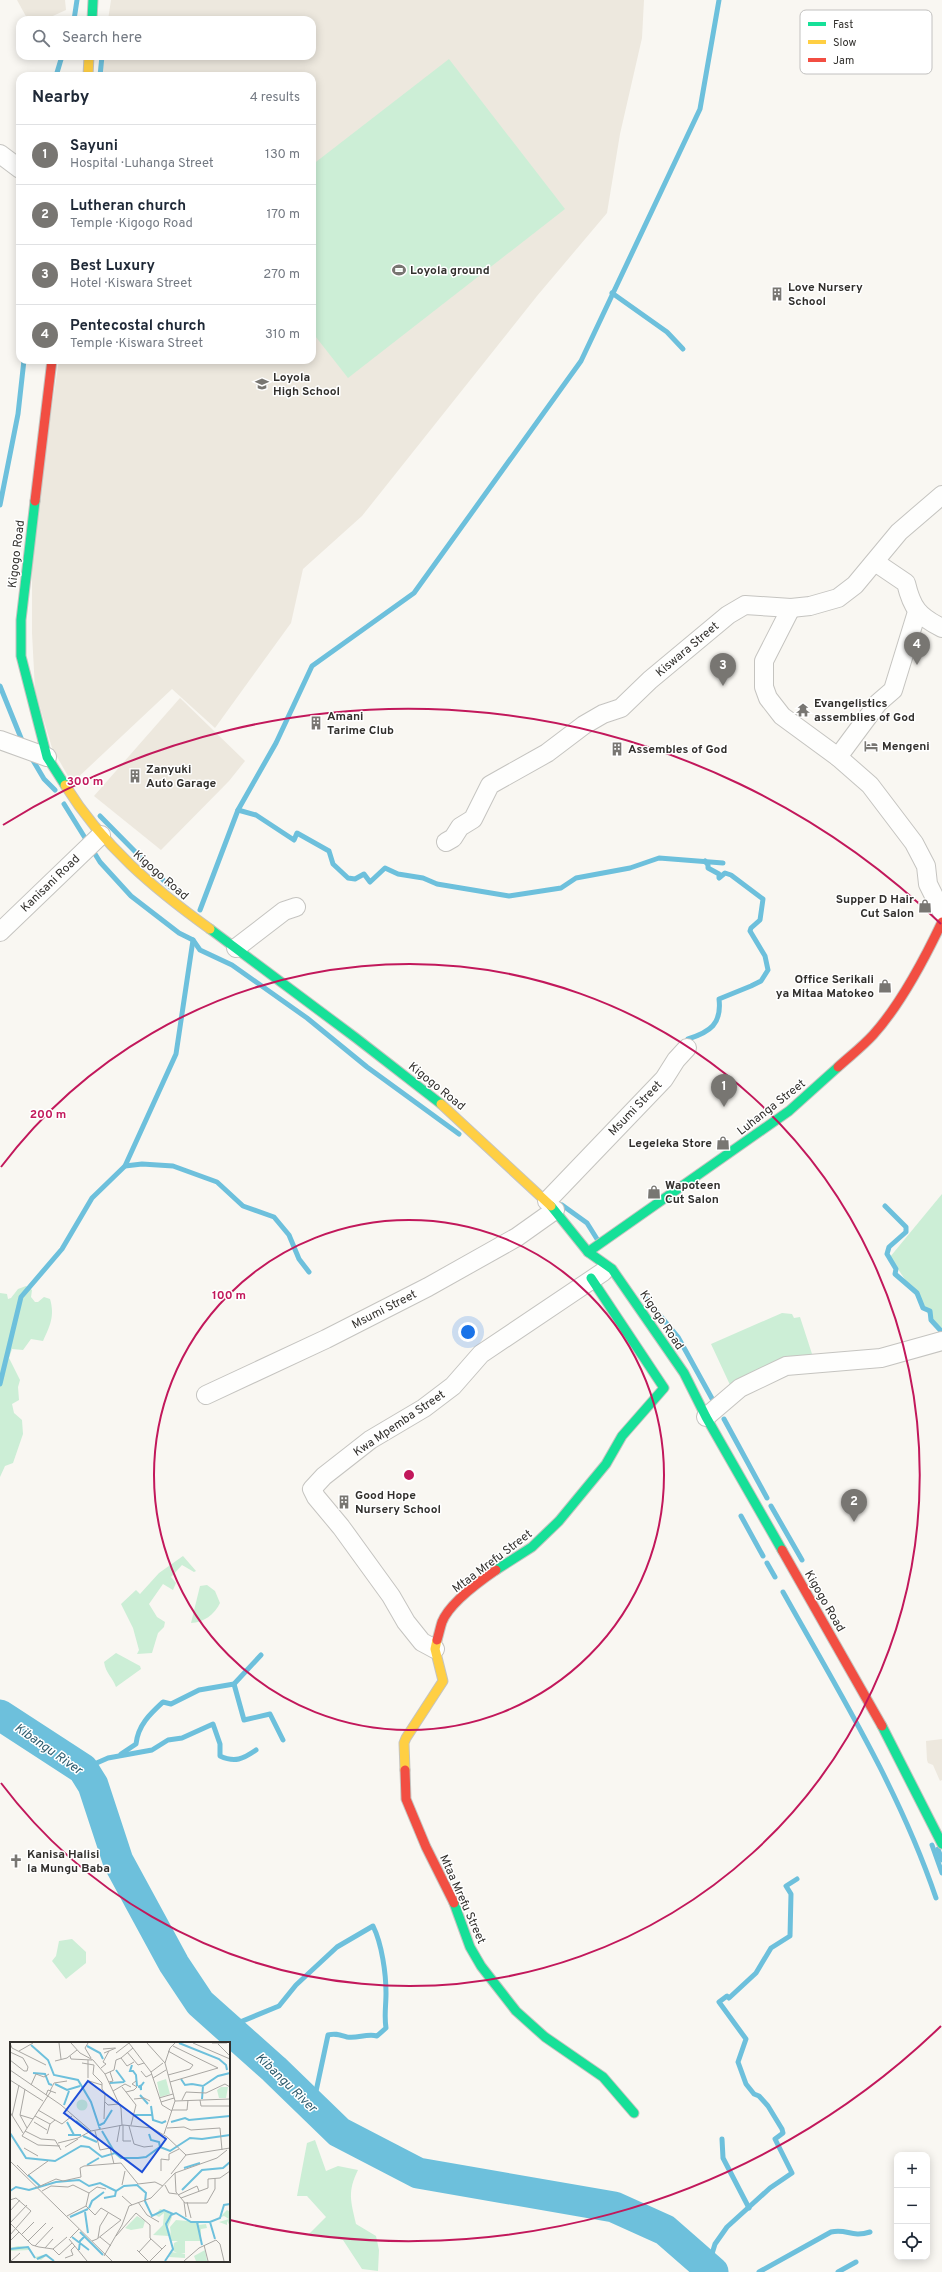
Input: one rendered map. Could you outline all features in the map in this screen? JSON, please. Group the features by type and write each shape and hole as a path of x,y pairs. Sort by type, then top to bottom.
{"main road":[{"path":"92,16 93,0"},
{"path":"88,72 89,60"},
{"name":"Kigogo Road","path":"52,364 21,620 21,656 31,700 48,757 74,800 101,835 158,891 236,948 447,1109 551,1206 588,1252 612,1268 684,1373 706,1417 884,1729 942,1844"},
{"name":"Luhanga Street","path":"588,1252 789,1111 858,1049 873,1035 904,992 929,950 942,922"},
{"path":"591,1278 664,1388"},
{"name":"Mtaa Mrefu Street","path":"634,2113 603,2077 546,2037 516,2011 490,1979 470,1947 452,1897 412,1817 406,1799 404,1743 411,1726 422,1715 443,1681 435,1649 442,1622 449,1611 460,1599 490,1574 532,1547 559,1521 606,1464 622,1436 664,1388"}],"street":[{"path":"0,154 16,166"},
{"name":"Kiswara Street","path":"446,842 453,838 460,827 473,819 490,785 547,753 584,725 603,714 621,708 717,622 745,605 791,608 822,604 838,598 855,585 899,532 942,494"},
{"path":"875,562 906,583 910,601 917,612 942,628"},
{"path":"791,608 764,661 764,686 768,698 782,716 838,757 870,785 914,843 926,866 928,884 942,912"},
{"path":"838,757 878,703 893,690 917,612"},
{"path":"0,740 48,757"},
{"name":"Kanisani Road","path":"0,932 101,835"},
{"path":"236,948 284,911 296,907"},
{"name":"Msumi Street","path":"206,1395 428,1287 517,1237 551,1206 664,1079 676,1060 687,1048"},
{"name":"Kwa Mpemba Street","path":"435,1649 422,1642 406,1622 391,1596 341,1527 316,1497 312,1489 324,1476 370,1440 424,1408 453,1386 481,1354 591,1278 612,1268"},
{"path":"706,1417 740,1388 786,1366 881,1358 942,1341"},
{"path":"664,1388 684,1373"}],"shaded area":[{"path":"17,0 65,0 66,10 53,16 26,16"},
{"name":"Loyola High School","path":"111,0 644,0 642,38 620,134 607,213 537,296 362,516 303,569 291,623 215,728 172,689 72,783 52,748 35,690 32,633 32,539 58,364 316,364 316,72 100,72 101,60 316,60 316,16 109,16"},
{"name":"Zanyuki Auto Garage","path":"180,698 245,761 229,781 161,850 94,796"},
{"path":"942,1739 942,1780 940,1781 933,1765 928,1763 926,1741"}],"green space":[{"name":"Loyola ground","path":"449,59 565,209 348,378 316,337 316,162"},
{"path":"942,1194 942,1335 890,1257"},
{"path":"26,1286 32,1290 31,1297 35,1302 38,1302 44,1297 50,1299 52,1316 50,1326 43,1341 31,1339 23,1350 12,1349 9,1358 20,1380 18,1387 19,1400 12,1404 14,1413 22,1420 23,1434 13,1463 5,1466 0,1477 0,1293 7,1294 8,1299 11,1298 18,1289"},
{"path":"782,1313 792,1314 794,1318 800,1317 813,1357 731,1387 711,1344"},
{"path":"183,1556 196,1571 194,1572 182,1565 171,1577 176,1583 173,1590 163,1584 149,1604 157,1617 165,1622 164,1627 158,1633 152,1653 137,1654 139,1650 133,1628 121,1604 136,1590 140,1594 159,1573"},
{"path":"207,1585 215,1591 220,1603 215,1611 204,1620 191,1623 200,1586"},
{"path":"116,1653 140,1666 141,1669 116,1687 106,1669 104,1662"},
{"path":"72,1939 86,1952 86,1963 66,1979 52,1961 56,1956 59,1941"},
{"path":"315,2140 326,2171 338,2166 358,2170 352,2184 351,2191 353,2209 356,2224 376,2236 379,2250 378,2271 362,2269 343,2240 309,2234 326,2217 307,2196 297,2196 307,2143"}],"waterway":[{"path":"75,16 77,0"},
{"path":"200,910 238,810 276,743 312,666 414,593 581,361 700,109 719,0"},
{"path":"57,72 61,60"},
{"path":"100,72 102,60"},
{"path":"612,293 667,332 683,349"},
{"path":"0,505 18,414 24,364"},
{"path":"0,686 23,743"},
{"path":"31,757 44,779 55,790"},
{"path":"64,804 100,862 131,896 179,933 193,940 200,950 232,965 307,1018 367,1067 459,1134"},
{"path":"238,810 256,815 294,840 297,833 329,851 333,864 348,878 355,879 364,874 370,882 385,868 398,874 423,878 437,884 509,896 561,888 576,878 630,868 659,858 723,863"},
{"path":"100,816 170,887"},
{"path":"688,1039 703,1033 713,1026 719,1015 719,999 761,981 768,970 765,956 750,931 751,928 760,920 763,899 731,875 725,873 719,878 719,874 708,868 705,861"},
{"path":"0,1384 21,1297 62,1249 92,1198 125,1166 176,1054 193,940"},
{"path":"125,1166 142,1164 173,1166 217,1182 243,1206 274,1217 289,1235 299,1259 309,1272"},
{"path":"562,1205 587,1223 597,1239"},
{"path":"885,1206 906,1227 906,1232 889,1247 887,1254 896,1269 895,1274 917,1293 923,1308 930,1311 931,1320 942,1332"},
{"path":"643,1295 678,1337 715,1404"},
{"path":"724,1419 767,1498"},
{"path":"771,1506 802,1560"},
{"path":"741,1516 763,1556"},
{"path":"767,1563 775,1577"},
{"path":"783,1592 867,1742 904,1818 936,1898"},
{"path":"121,1754 136,1744 139,1731 145,1720 163,1702 171,1704 199,1690 234,1684 261,1655"},
{"path":"234,1684 244,1720 270,1714 283,1740"},
{"name":"Kibangu River","path":"0,1715 83,1769 93,1785 118,1861 174,1964 200,2003 274,2069 339,2132 418,2173 614,2207 665,2230 713,2272"},
{"path":"83,1769 108,1758 152,1750 168,1740 182,1738 213,1724 220,1744 220,1756 235,1760 243,1758 256,1750"},
{"path":"932,1845 942,1873"},
{"path":"938,1849 942,1860"},
{"path":"708,2267 715,2244 727,2227 770,2188 792,2173 775,2139 783,2133 782,2129 768,2106 759,2096 754,2094 746,2084 738,2062 746,2039 719,2002 727,1996 729,1998 756,1973 771,1948 790,1936 791,1894 786,1886 797,1879"},
{"path":"228,2027 279,2006 296,1985 337,1947 373,1926 379,1941 384,1968 386,1985 386,2028 377,2036 370,2035 347,2037 336,2034 328,2035 315,2096 311,2105"},
{"path":"722,2139 723,2158 749,2208"},
{"path":"759,2272 831,2232 841,2231 854,2234 864,2234 870,2232"},
{"path":"838,2272 856,2262"}],"traffic: fast":[{"path":"92,16 93,0"},
{"path":"35,501 21,620 21,656 47,757 65,785"},
{"path":"210,929 356,1038 441,1104"},
{"path":"588,1252 789,1111 838,1067"},
{"path":"551,1206 588,1252 612,1269 684,1373 706,1417 782,1550"},
{"path":"496,1570 532,1547 559,1521 606,1464 622,1436 664,1388 591,1278"},
{"path":"882,1726 942,1844"},
{"path":"454,1903 470,1947 481,1966 516,2011 545,2037 603,2077 634,2113"}],"traffic: slow":[{"path":"88,72 89,60"},
{"path":"65,785 96,827 130,864 149,882 210,929"},
{"path":"441,1104 551,1206"},
{"path":"405,1770 404,1743 406,1738 443,1681 435,1649 437,1640"}],"traffic: jam":[{"path":"35,501 52,364"},
{"path":"838,1067 869,1039 893,1010 920,966 942,922"},
{"path":"782,1550 882,1726"},
{"path":"437,1640 442,1622 451,1608 474,1587 496,1570"},
{"path":"405,1770 406,1799 426,1847 454,1903"}],"place":[{"name":"Loyola ground","path":"399,270"},
{"name":"Love Nursery School","path":"777,294"},
{"name":"Loyola High School","path":"262,384"},
{"name":"Pentecostal church","path":"917,665"},
{"name":"Best Luxury","path":"723,686"},
{"name":"Evangelistics assemblies of God","path":"803,710"},
{"name":"Amani Tarime Club","path":"316,723"},
{"name":"Mengeni","path":"871,746"},
{"name":"Assembles of God","path":"617,749"},
{"name":"Zanyuki Auto Garage","path":"135,776"},
{"name":"Supper D Hair Cut Salon","path":"925,906"},
{"name":"Office Serikali ya Mitaa Matokeo","path":"885,986"},
{"name":"Sayuni","path":"724,1107"},
{"name":"Legeleka Store","path":"723,1143"},
{"name":"Wapoteen Cut Salon","path":"654,1192"},
{"name":"Good Hope Nursery School","path":"344,1502"},
{"name":"Lutheran church","path":"854,1522"},
{"name":"Kanisa Halisi la Mungu Baba","path":"16,1861"}]}
